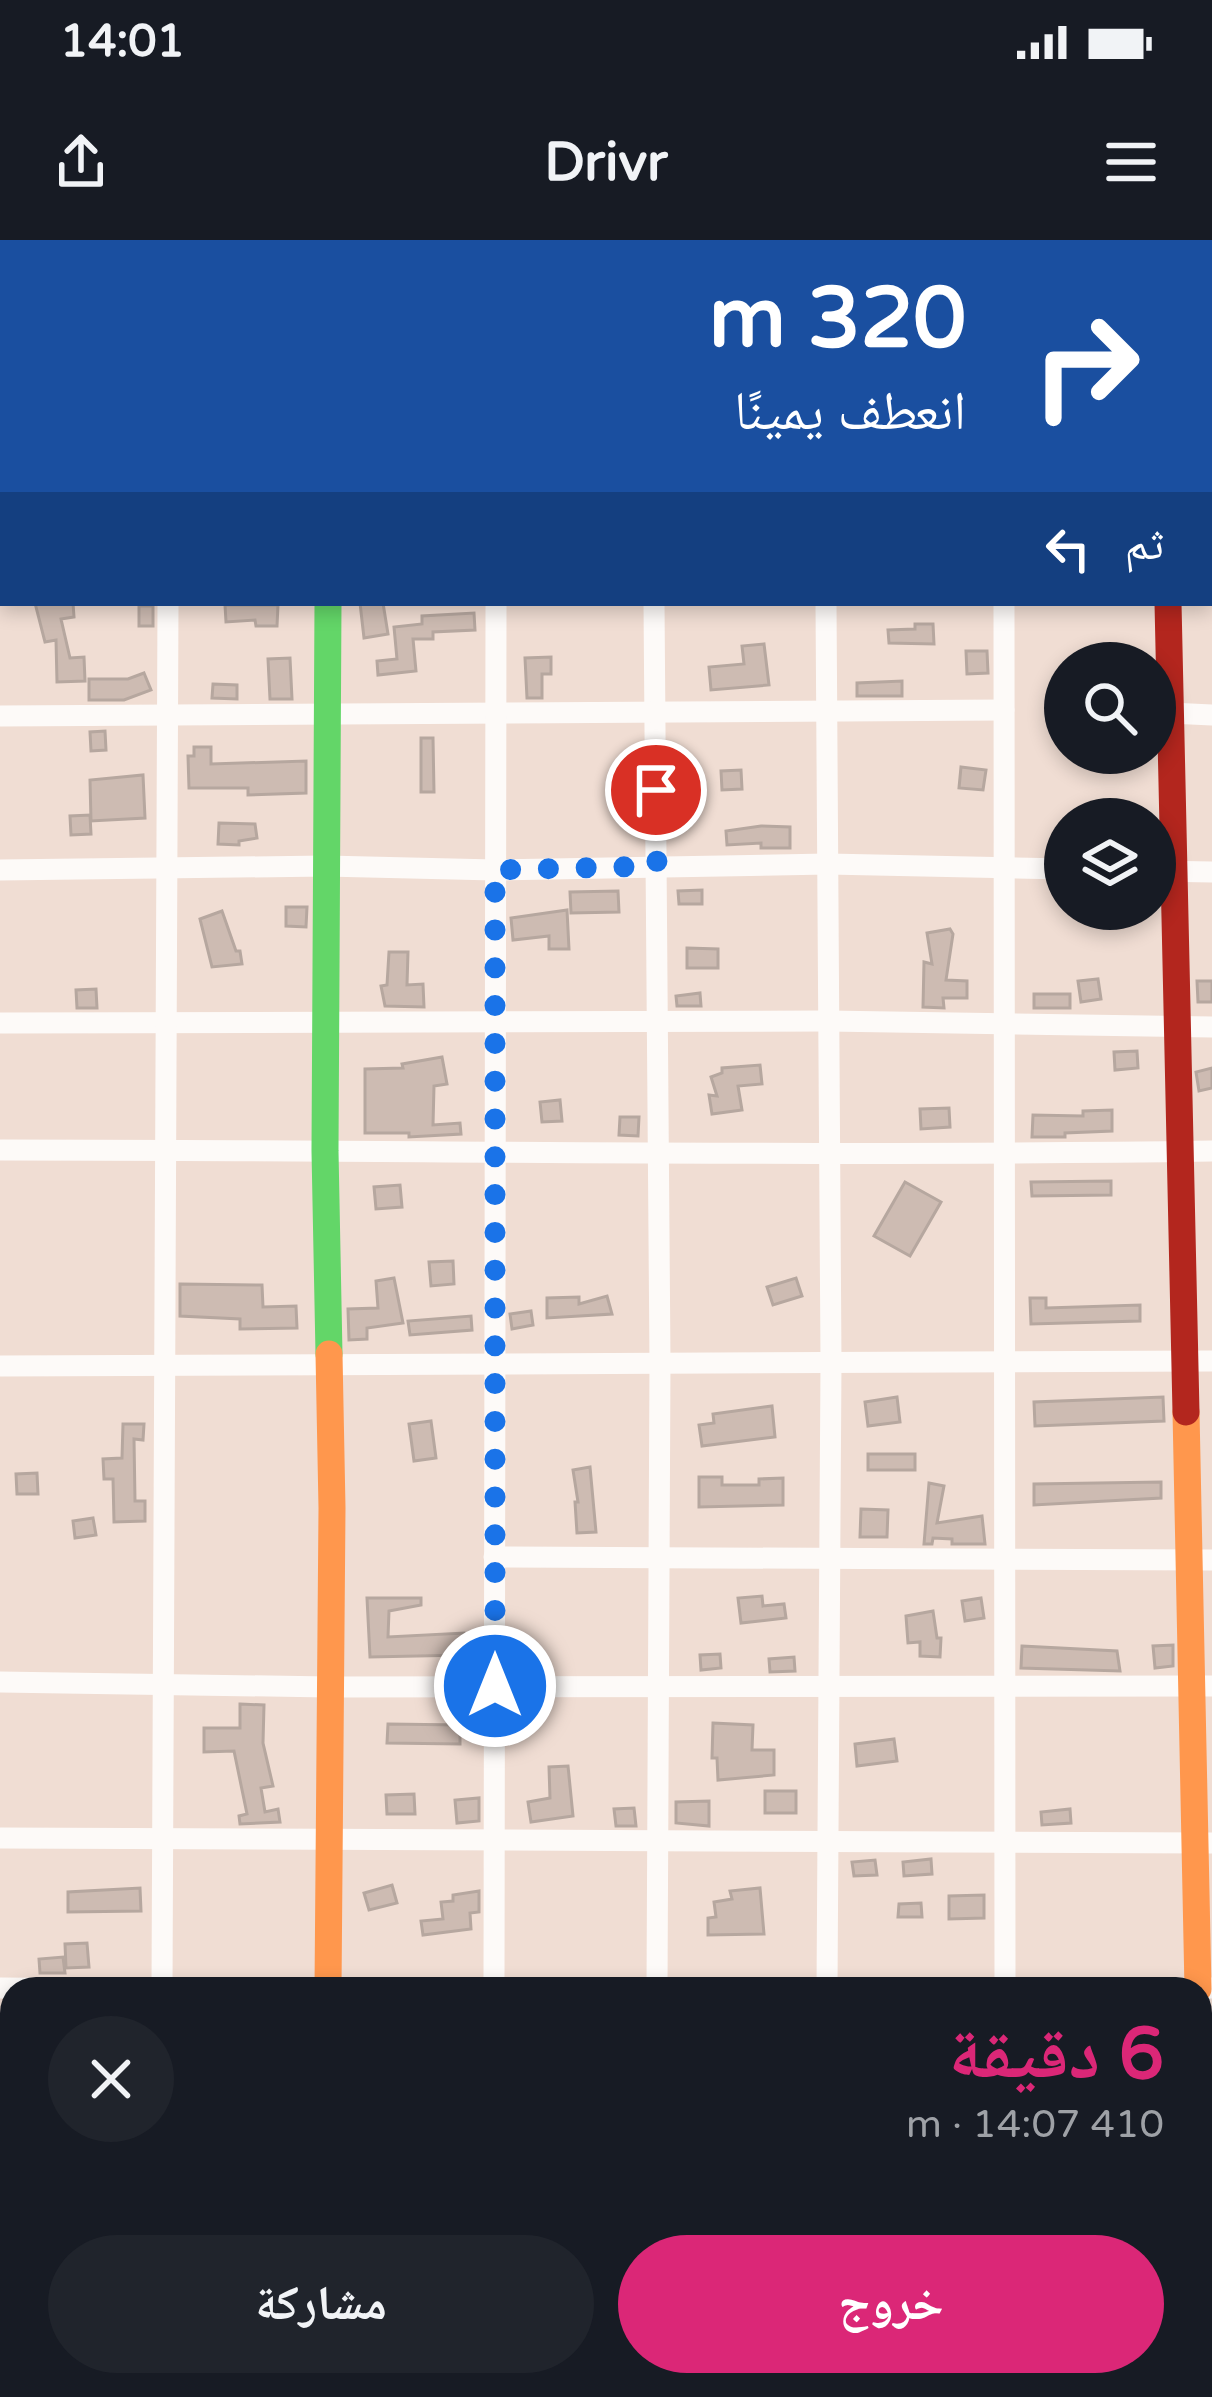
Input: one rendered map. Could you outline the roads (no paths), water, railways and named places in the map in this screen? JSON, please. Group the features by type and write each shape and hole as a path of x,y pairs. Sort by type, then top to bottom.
{"main road":[{"path":"328,606 328,1977"},
{"path":"1168,606 1169,642"},
{"path":"1169,930 1180,1151 1198,1361 1204,1843 1198,1977"}],"street":[{"path":"162,1977 168,606"},
{"path":"494,1977 496,606"},
{"path":"654,606 660,1362 657,1977"},
{"path":"826,606 831,1362 826,1977"},
{"path":"1004,606 1005,1977"},
{"path":"0,716 1004,710"},
{"path":"1176,713 1212,715"},
{"path":"0,870 828,864 1044,869"},
{"path":"1176,871 1212,872"},
{"path":"0,1023 828,1021 1212,1027"},
{"path":"0,1150 493,1150 659,1155 1212,1151"},
{"path":"0,1366 1198,1361"},
{"path":"494,1557 1200,1560"},
{"path":"0,1682 329,1687 1202,1686"},
{"path":"0,1838 1204,1843"}]}
